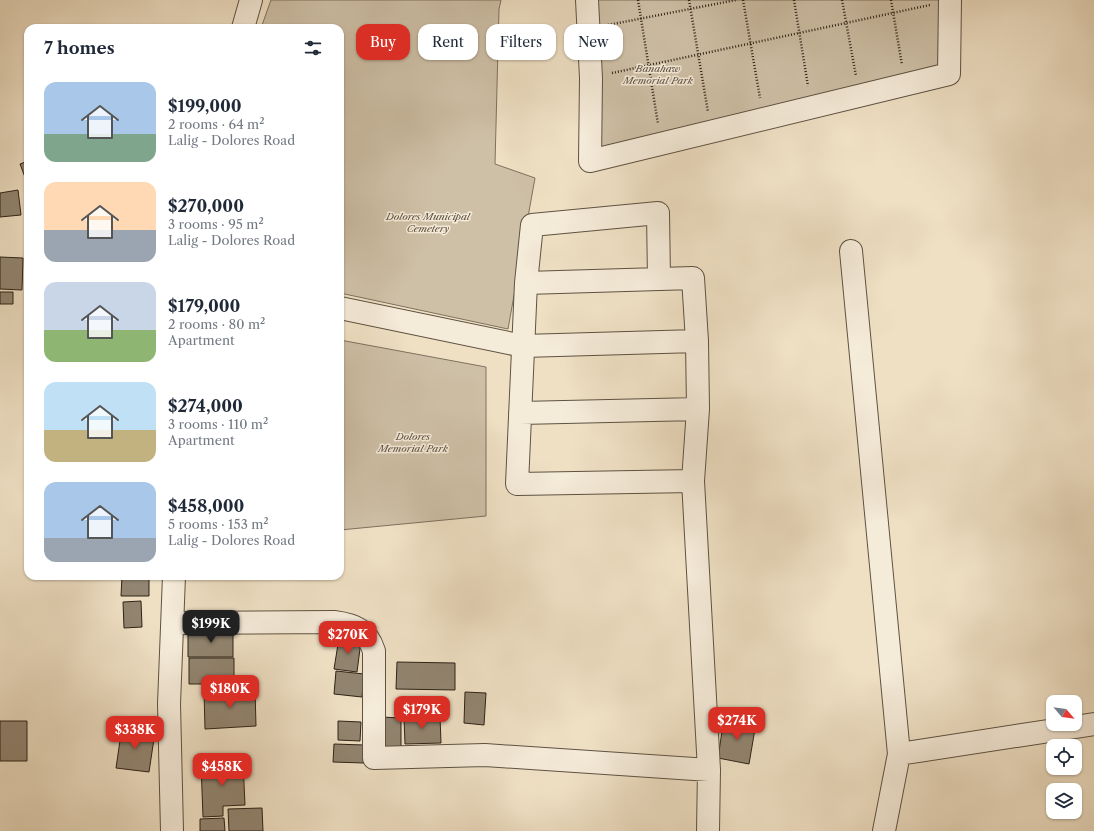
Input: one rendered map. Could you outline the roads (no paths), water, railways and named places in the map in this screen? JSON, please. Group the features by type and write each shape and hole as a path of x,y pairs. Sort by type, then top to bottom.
{"street":[{"path":"244,24 251,0"},
{"path":"587,0 591,78 590,161 949,74 950,1"},
{"path":"659,279 658,213 532,225 526,283 517,484 693,481"},
{"path":"851,250 899,754 884,831"},
{"path":"526,283 693,278 697,341 698,409 693,481 709,770 708,831"},
{"path":"344,309 524,346 697,341"},
{"path":"520,413 698,409"},
{"path":"172,831 169,704 174,580"},
{"path":"173,623 334,622 348,624 360,630 370,639 374,651 374,758 485,755 709,770"},
{"path":"899,754 1094,724"}],"park label":[{"name":"Banahaw Memorial Park","path":"658,74"},
{"name":"Dolores Municipal Cemetery","path":"428,222"},
{"name":"Dolores Memorial Park","path":"413,442"}]}
